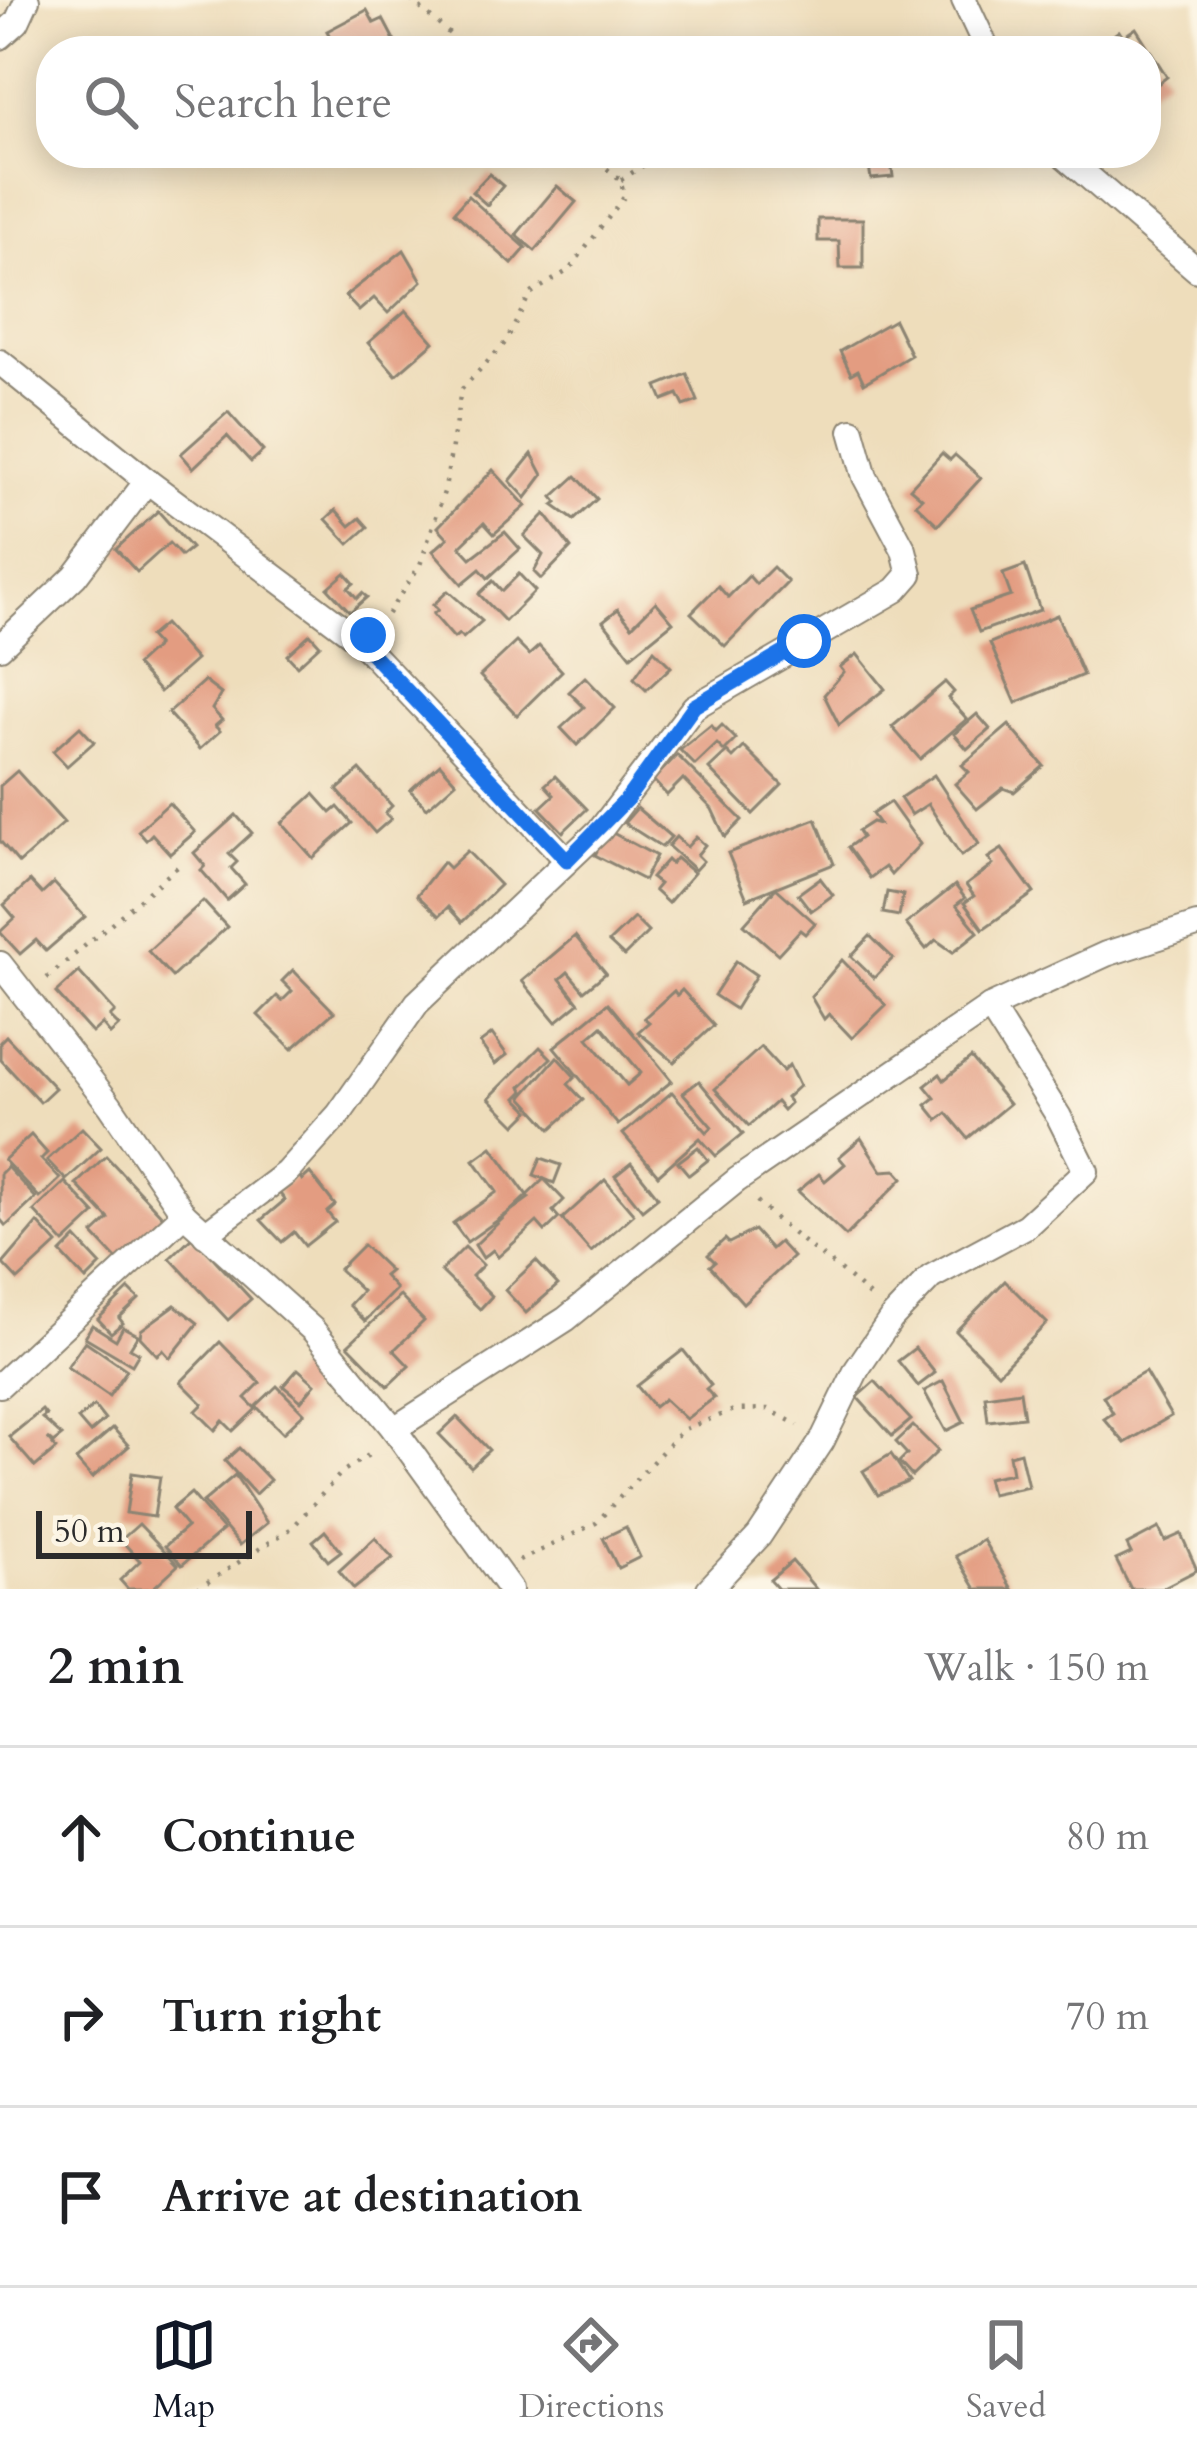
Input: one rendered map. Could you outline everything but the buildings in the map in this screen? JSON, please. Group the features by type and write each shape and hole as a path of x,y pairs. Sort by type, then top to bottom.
{"street":[{"path":"0,37 17,22 27,0"},
{"path":"964,0 981,36"},
{"path":"1078,168 1197,270"},
{"path":"0,362 147,481 358,639 567,860"},
{"path":"205,1234 286,1173 339,1114 432,986 627,799 694,706 896,590 910,574 904,550 865,477 852,430"},
{"path":"0,647 74,576 147,481"},
{"path":"398,1435 566,1318 737,1180 991,1007 1106,953 1197,926"},
{"path":"0,964 110,1106 184,1214 279,1294 398,1435 503,1579"},
{"path":"709,1589 759,1536 822,1441 857,1369 891,1319 931,1277 1026,1226 1086,1171 1059,1117 991,1007"},
{"path":"0,1385 184,1214"}],"path":[{"path":"411,0 453,36"},
{"path":"358,639 385,620 420,565 445,489 460,390 506,343 530,294 569,270 624,197 621,180 606,168"},
{"path":"621,180 639,168"},
{"path":"23,995 181,864"},
{"path":"737,1180 790,1235 837,1266 891,1319"},
{"path":"503,1579 596,1523 682,1430 734,1410 768,1409 822,1441"},
{"path":"197,1589 292,1528 342,1472 398,1435"}],"route":[{"path":"368,635 358,639 567,860 627,799 694,706 743,682 804,641"}]}
